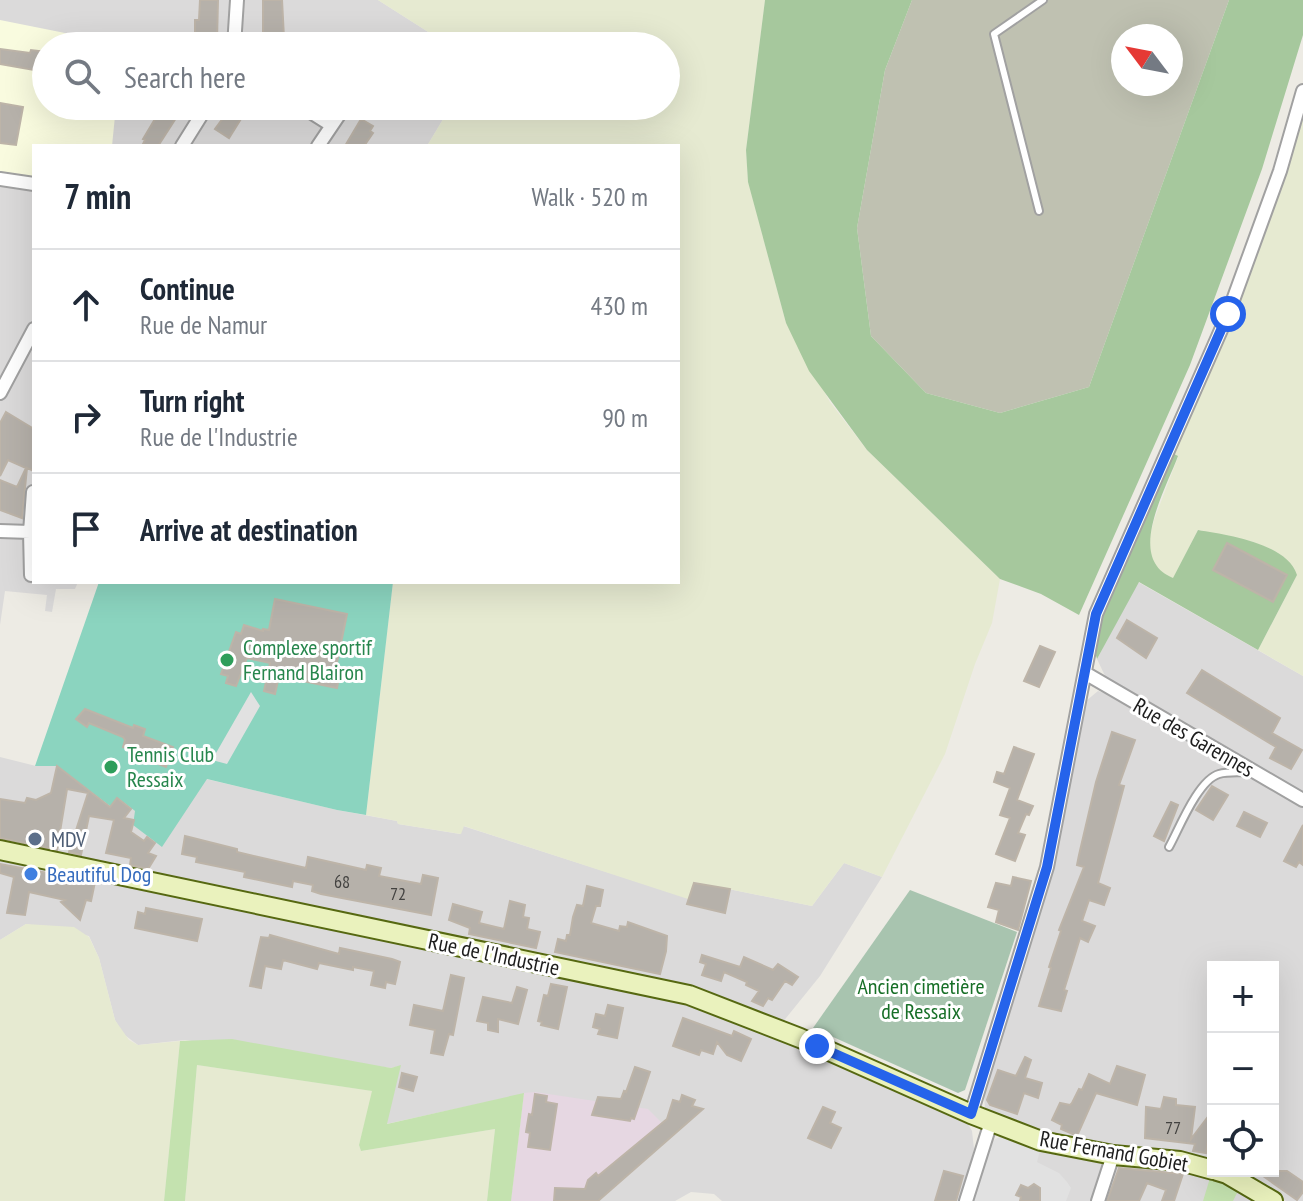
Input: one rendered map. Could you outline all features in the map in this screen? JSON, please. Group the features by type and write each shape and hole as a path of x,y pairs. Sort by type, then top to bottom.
{"street":[{"path":"235,32 237,0"},
{"path":"971,1114 1040,895 1092,631 1106,588 1228,314 1275,185 1303,91"},
{"path":"183,144 198,120"},
{"path":"323,120 331,125"},
{"path":"319,144 335,120"},
{"path":"0,179 32,184"},
{"path":"0,393 5,375 32,332"},
{"path":"31,575 32,505"},
{"path":"0,531 30,532"},
{"name":"Rue des Garennes","path":"1085,673 1303,800"},
{"name":"Rue de l'Industrie","path":"0,850 689,995 800,1038 971,1114"},
{"name":"Rue Fernand Gobiet","path":"971,1114 1066,1147 1180,1161 1207,1168"},
{"path":"966,1201 991,1122"},
{"path":"1098,1201 1113,1155"},
{"name":"Rue Fernand Gobiet","path":"1232,1177 1273,1201"}],"lane":[{"path":"1039,211 994,34 1043,0"},
{"path":"1169,847 1209,779 1217,774 1255,772"}],"shaded area":[{"path":"0,0 378,0 428,32 32,32 32,120 443,120 428,144 32,144 32,532 0,528"},
{"path":"378,0 765,0 746,150 748,181 786,323 830,402 867,450 1000,579 992,623 945,754 882,877 844,863 812,906 694,882 688,899 464,826 461,834 398,824 397,821 366,815 393,584 680,584 680,144 428,144 443,120 680,120 680,32 428,32"},
{"path":"912,0 1229,0 1089,387 1000,413 926,393 871,336 857,228 885,70"},
{"path":"0,20 60,32 32,32 32,120 115,120 112,144 32,144 32,180 0,175"},
{"path":"1303,107 1303,676 1258,650 1297,575 1254,542 1198,530 1173,579 1153,563 1148,544 1178,457 1170,452"},
{"path":"0,537 25,539 32,584 77,584 75,589 56,589 52,612 45,611 47,595 5,591 0,625"},
{"path":"1138,582 1303,676 1303,797 1107,680 1097,659"},
{"path":"1098,691 1116,697 1303,804 1303,1201 1286,1201 1247,1177 1279,1177 1279,961 1207,961 1207,1161 1074,1143 990,1115 985,1109 984,1095 1043,905 1086,701"},
{"path":"251,692 260,706 227,764 212,760"},
{"path":"0,757 36,766 57,766 110,806 117,797 135,811 206,779 397,821 398,824 460,834 463,826 688,898 694,882 812,906 844,863 882,877 820,976 782,1023 711,995 0,846"},
{"path":"0,859 710,1007 965,1119 972,1131 974,1149 960,1201 722,1201 714,1194 691,1192 675,1201 511,1201 524,1094 386,1124 400,1066 391,1068 185,1040 138,1045 122,1033 115,1020 99,958 89,936 26,924 0,940"},
{"path":"26,924 74,927 89,937 99,958 115,1020 129,1040 138,1045 180,1041 164,1201 0,1201 0,940"},
{"path":"197,1065 373,1091 359,1145 361,1151 495,1129 487,1201 185,1201"},
{"path":"524,1093 648,1109 674,1135 595,1201 511,1201"},
{"path":"1007,1135 1041,1146 1037,1162 1059,1173 1067,1182 1071,1188 1066,1201 973,1201 991,1145 995,1139"},
{"path":"1001,1136 1207,1173 1207,1177 1221,1177 1265,1201 973,1201 990,1146"}],"green space":[{"path":"765,0 912,0 885,70 857,228 871,336 926,393 1000,413 1089,387 1229,0 1303,0 1303,35 1262,169 1190,365 1079,615 1041,594 1000,579 867,450 809,371 786,323 748,182 746,150"},
{"path":"1170,452 1178,456 1158,504 1150,540 1152,556 1159,569 1173,578 1198,530 1269,548 1291,564 1297,575 1258,650 1139,582 1097,659 1093,646 1099,619"},
{"name":"Complexe sportif Fernand Blairon","path":"98,584 393,584 366,815 207,779 162,847 133,825 135,811 118,798 110,806 57,766 35,766"},
{"name":"Ancien cimetière de Ressaix","path":"910,890 1017,932 965,1090 958,1093 813,1028"},
{"path":"232,1039 391,1068 401,1065 387,1124 524,1093 511,1201 487,1201 495,1129 361,1151 359,1145 372,1091 197,1065 185,1201 164,1201 180,1041"},
{"path":"1210,1178 1238,1191 1233,1201 1203,1201"}],"building":[{"path":"200,0 218,0 217,32 195,32 195,20 199,20"},
{"path":"263,0 282,0 284,32 263,32"},
{"path":"0,49 30,53 32,50 32,70 0,64"},
{"path":"0,103 23,107 16,145 0,143"},
{"path":"154,120 175,120 159,144 143,144"},
{"path":"222,120 240,120 229,138 215,129"},
{"path":"360,120 373,126 370,131 373,133 365,144 346,144"},
{"path":"6,412 32,428 32,470 27,468 22,518 0,510 0,480 17,487 26,468 8,460 0,476 0,423"},
{"path":"1227,543 1287,575 1273,602 1213,570"},
{"path":"275,599 347,614 334,677 339,678 337,688 279,676 275,694 264,691 270,663 247,658 236,686 226,683 228,676 221,674 236,632 241,634 244,625 269,630"},
{"path":"1127,620 1157,638 1146,658 1117,638"},
{"path":"1040,646 1055,652 1039,687 1024,681"},
{"path":"1202,670 1280,718 1272,733 1302,750 1291,769 1270,758 1276,747 1187,693"},
{"path":"85,709 133,728 134,725 145,729 143,736 173,747 166,767 123,747 123,737 89,723 87,727 76,719"},
{"path":"1112,732 1135,740 1119,785 1124,786 1098,883 1110,888 1104,905 1089,900 1082,921 1095,926 1088,942 1080,938 1061,1011 1039,1006 1059,930 1084,867 1077,865 1079,855 1096,782"},
{"path":"1014,747 1034,754 1017,800 1033,806 1018,833 1025,835 1015,861 996,854 1010,818 1000,815 1010,788 994,782 997,772 1004,774"},
{"path":"57,766 110,807 117,798 131,809 124,818 134,820 131,832 144,841 147,837 155,843 148,853 156,856 148,869 130,865 131,858 106,853 114,820 89,816 81,855 69,852 88,793 67,789 57,850 0,838 0,799 25,803 27,798 36,800 51,793"},
{"path":"1212,786 1228,795 1213,820 1196,810"},
{"path":"1171,802 1178,805 1164,841 1154,836"},
{"path":"1244,812 1267,823 1260,837 1237,826"},
{"path":"1303,825 1303,865 1299,862 1296,867 1284,861"},
{"path":"185,836 306,868 308,857 366,870 367,865 381,868 379,876 421,884 423,875 438,878 431,915 321,894 312,891 313,885 293,881 292,887 244,877 245,872 196,862 197,857 182,854"},
{"path":"0,864 95,882 91,901 86,900 80,920 61,902 65,900 29,892 25,915 7,913 14,877 0,873"},
{"path":"1013,877 1031,881 1018,930 996,922 999,910 988,907 996,883 1011,886"},
{"path":"694,883 730,889 725,913 687,904"},
{"path":"587,886 603,890 600,906 596,906 591,923 619,931 620,926 627,927 628,922 667,936 660,974 555,952 558,939 566,941 567,935 570,935 577,905 583,906"},
{"path":"510,901 525,905 523,917 529,918 527,929 540,932 536,948 469,934 470,928 449,920 453,904 482,912 479,923 504,929"},
{"path":"146,908 202,919 197,941 135,928 138,912 145,914"},
{"path":"270,935 339,954 340,948 400,962 395,984 386,982 385,988 371,985 374,971 319,963 317,969 283,960 281,969 265,966 261,988 250,986 261,937 269,938"},
{"path":"702,955 740,967 744,957 773,970 778,964 798,977 792,985 785,981 772,1000 768,998 763,1006 752,1001 759,991 746,985 747,982 724,972 721,981 702,975 706,964 700,962"},
{"path":"451,975 464,978 453,1035 449,1034 443,1055 431,1053 435,1030 410,1025 414,1005 443,1011"},
{"path":"551,984 567,987 558,1029 541,1025 542,1022 538,1021 544,995 548,996"},
{"path":"517,987 527,990 518,1024 498,1019 498,1032 488,1030 488,1023 477,1021 483,997 512,1003"},
{"path":"608,1005 623,1008 617,1038 598,1034 600,1029 593,1027 596,1014 605,1016"},
{"path":"683,1018 732,1036 734,1031 751,1039 741,1061 727,1055 717,1042 713,1054 701,1050 699,1055 673,1046"},
{"path":"1025,1057 1031,1060 1025,1078 1042,1083 1038,1098 1024,1093 1017,1114 990,1105 987,1100 998,1070 1016,1076"},
{"path":"1117,1066 1145,1075 1137,1105 1096,1093 1077,1136 1061,1129 1062,1125 1052,1120 1060,1103 1072,1103 1089,1074 1110,1084"},
{"path":"635,1067 650,1072 634,1119 592,1115 598,1097 621,1099"},
{"path":"402,1073 417,1077 413,1091 399,1087"},
{"path":"535,1094 547,1096 546,1102 557,1104 550,1150 528,1147 530,1133 526,1132"},
{"path":"682,1095 695,1100 692,1106 703,1109 598,1201 554,1201 555,1188 585,1189 588,1180 596,1173 598,1176 667,1119 673,1100 680,1102"},
{"path":"1164,1097 1176,1099 1176,1105 1195,1107 1191,1139 1207,1118 1206,1153 1193,1151 1195,1144 1145,1138 1146,1107 1161,1109"},
{"path":"823,1107 835,1112 830,1123 841,1128 831,1148 808,1138"},
{"path":"1119,1168 1183,1174 1174,1201 1162,1201 1166,1190 1147,1183 1139,1201 1107,1201"},
{"path":"944,1171 963,1176 956,1201 935,1201"},
{"path":"1279,1171 1287,1171 1303,1182 1303,1192 1297,1200 1264,1177 1279,1177"},
{"path":"1034,1184 1040,1188 1040,1201 1020,1201 1021,1197 1016,1195 1021,1185 1028,1188"}],"place":[{"name":"Complexe sportif Fernand Blairon","path":"227,660"},
{"name":"Tennis Club Ressaix","path":"111,767"},
{"name":"MDV","path":"35,839"},
{"name":"Beautiful Dog","path":"31,874"}],"route":[{"path":"817,1046 971,1114 1037,908 1061,802 1096,614 1228,314"}]}
